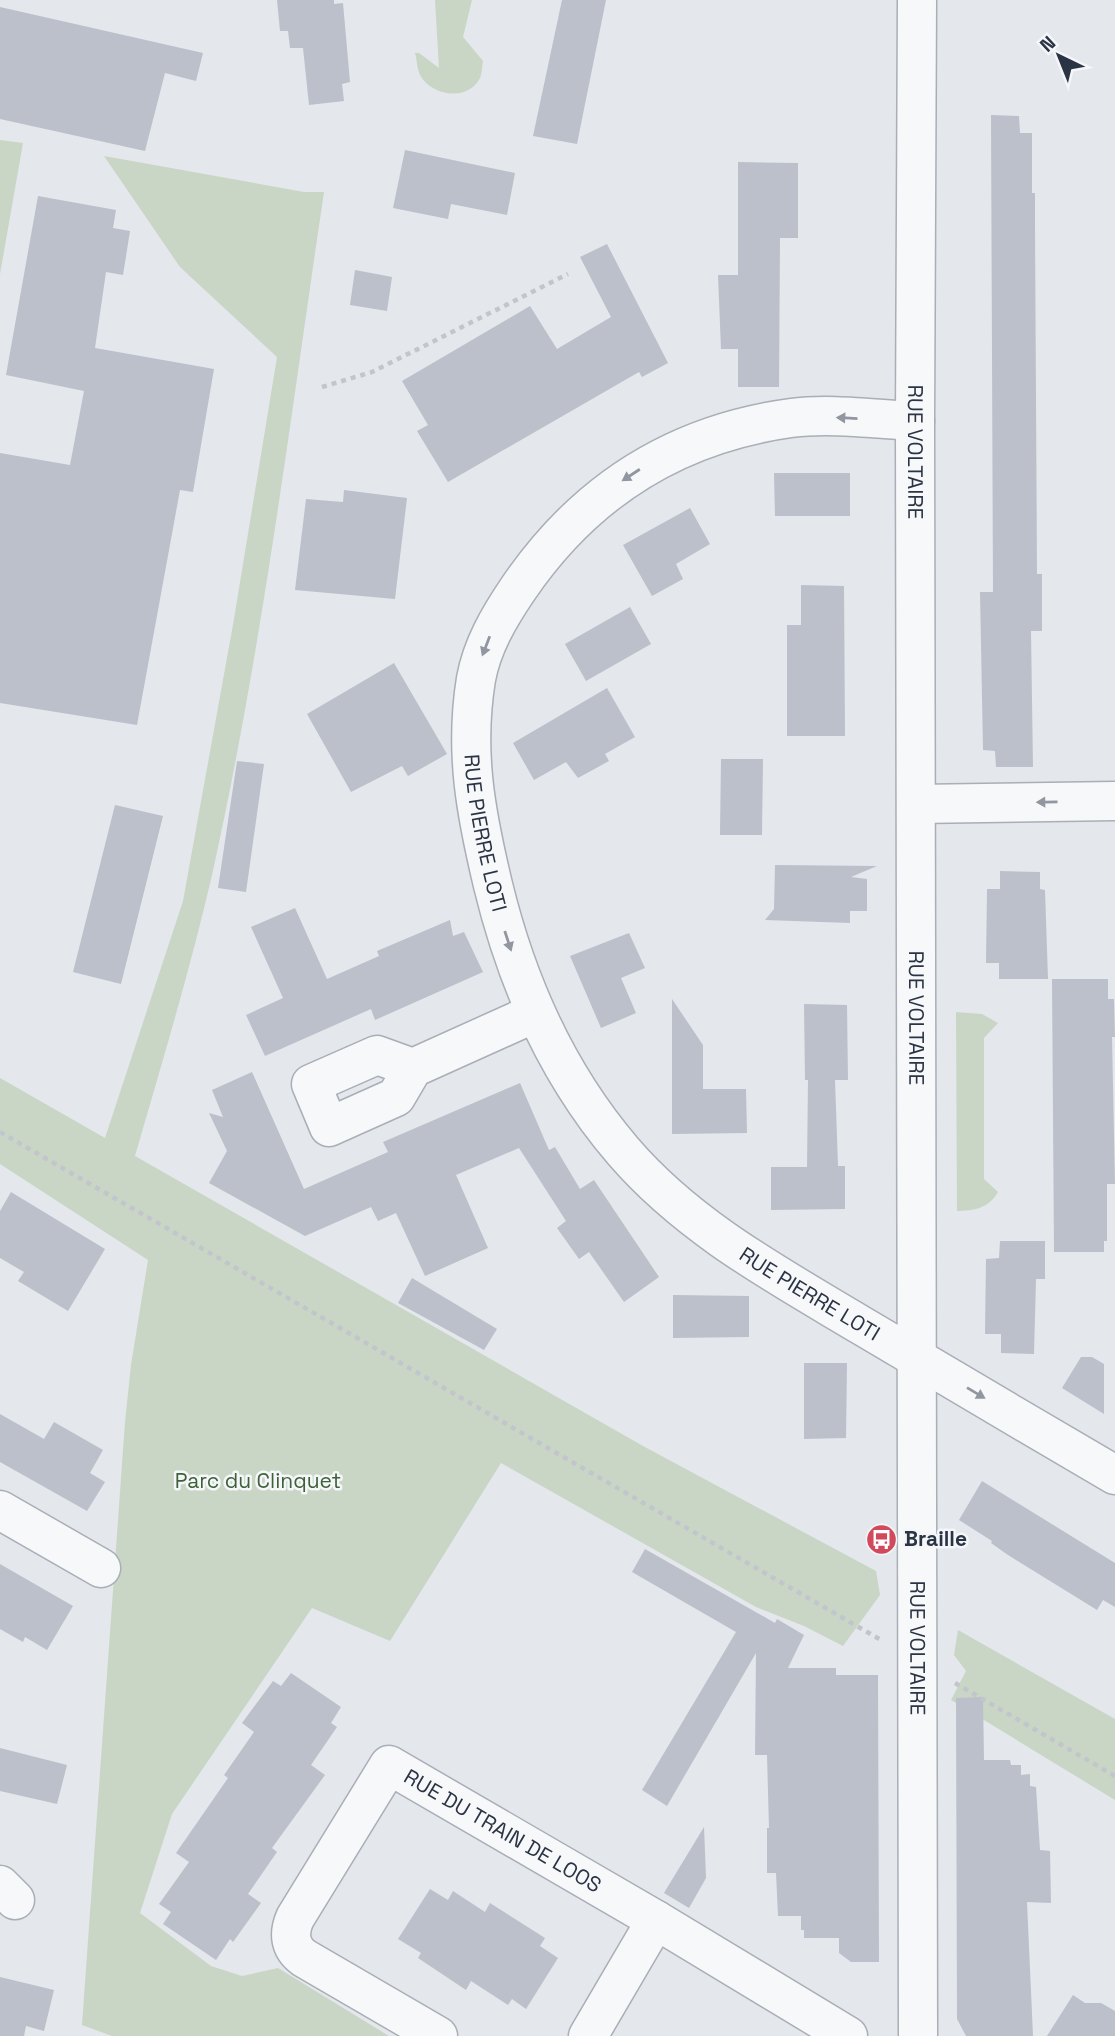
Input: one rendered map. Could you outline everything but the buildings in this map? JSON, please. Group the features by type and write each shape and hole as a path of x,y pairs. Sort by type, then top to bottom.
{"street":[{"name":"RUE VOLTAIRE","path":"917,0 915,421 918,2036"},
{"name":"RUE PIERRE LOTI","path":"915,421 814,416 732,429 674,450 632,475 595,502 552,545 510,600 491,635 478,673 471,743 471,778 478,821 505,934 535,1013 566,1074 626,1154 666,1195 733,1247 1115,1475"},
{"path":"917,804 1115,801"},
{"path":"412,1068 535,1013"},
{"path":"0,1510 101,1568"},
{"name":"RUE DU TRAIN DE LOOS","path":"438,2036 304,1958 293,1948 291,1941 295,1918 389,1765 656,1920 848,2036"},
{"path":"588,2036 656,1920"}],"path":[{"path":"322,387 372,372 568,274"},
{"path":"0,1132 1115,1776"}],"green space":[{"path":"435,0 472,0 463,37 483,61 480,78 467,91 441,92 425,82 419,73 415,53 419,53 439,68"},
{"path":"0,140 23,143 0,274"},
{"name":"Parc du Clinquet","path":"104,156 304,192 324,192 274,535 230,790 194,946 135,1156 643,1446 876,1571 880,1595 843,1646 804,1626 756,1607 501,1463 390,1641 312,1608 172,1814 140,1913 211,1966 242,1976 278,1968 389,2036 112,2036 82,2025 125,1422 148,1260 0,1164 0,1078 105,1138 183,901 234,619 277,357 180,267"},
{"path":"956,1012 982,1014 998,1023 984,1038 984,1179 998,1192 981,1208 957,1211"},
{"path":"958,1630 1115,1719 1115,1800 951,1700 966,1671 954,1655"}],"place":[{"name":"Braille","path":"881,1539"}]}
